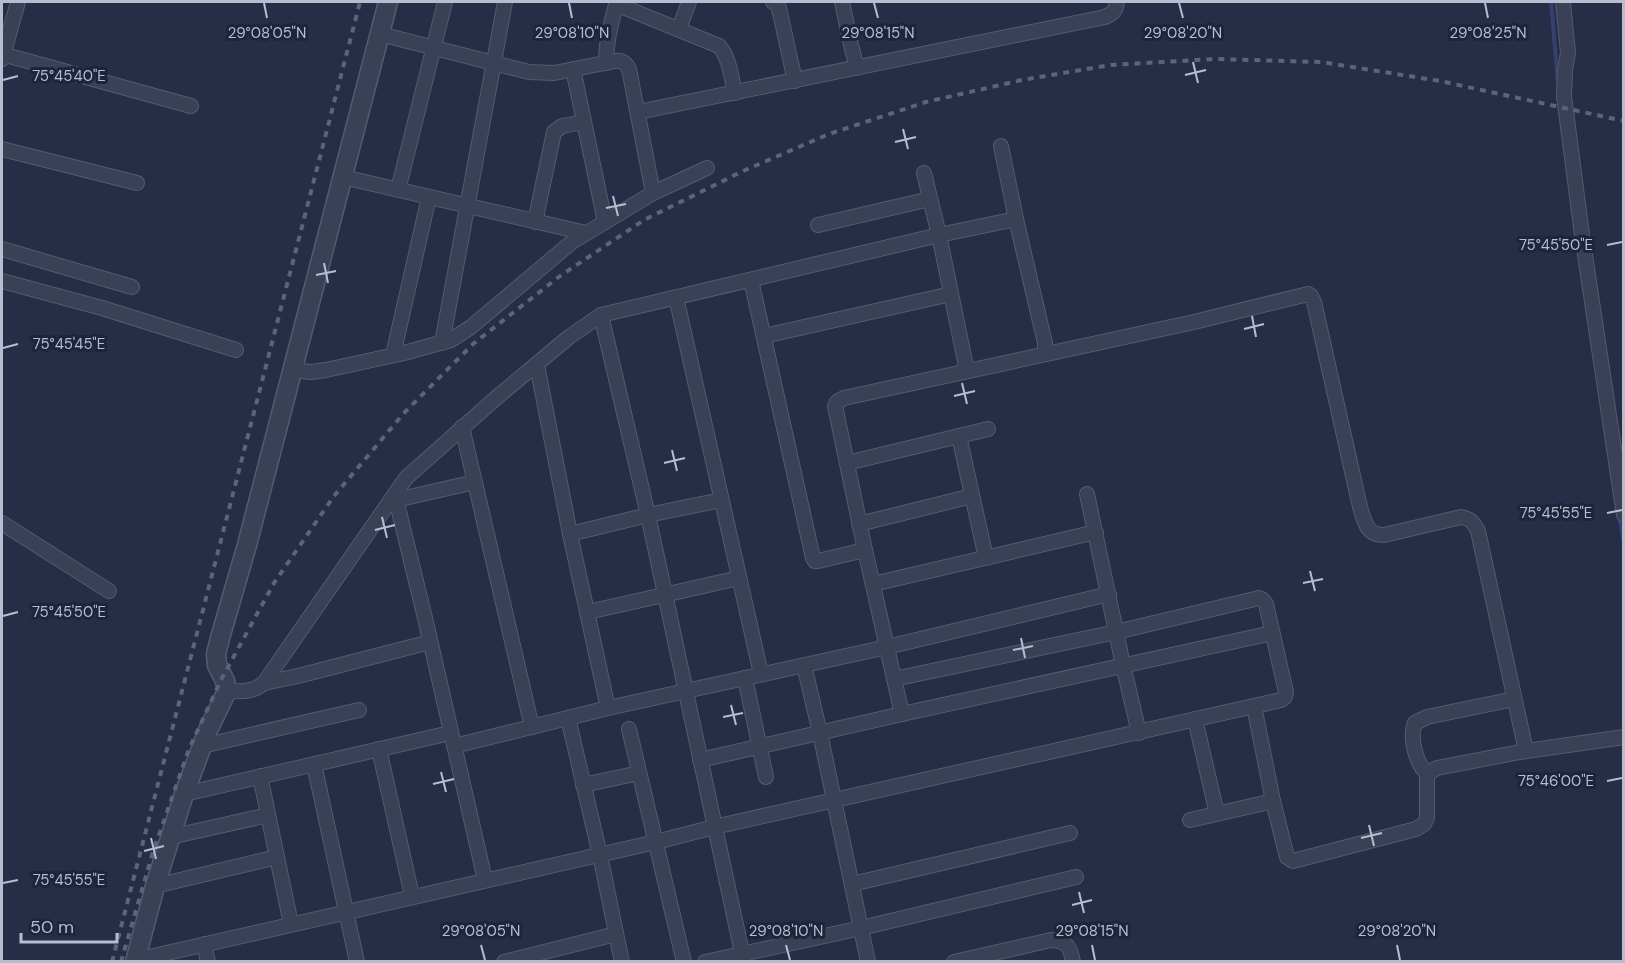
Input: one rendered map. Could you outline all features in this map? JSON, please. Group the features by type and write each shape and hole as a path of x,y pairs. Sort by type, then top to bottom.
{"street":[{"path":"18,2 2,56 191,106"},
{"path":"388,2 216,654 217,665 227,691 215,713 184,794 155,886 135,961 714,827 1281,700 1285,697 1286,692 1266,604 1259,598 1116,632 894,679"},
{"path":"398,190 445,2"},
{"path":"442,343 505,2"},
{"path":"679,29 689,2"},
{"path":"773,2 779,8 795,81"},
{"path":"842,2 857,68"},
{"path":"638,112 1105,17 1113,13 1117,2"},
{"path":"1563,2 1568,53 1564,96 1623,515"},
{"path":"606,63 606,43 616,3 720,46 727,58 735,93"},
{"path":"380,34 529,72 554,73 620,61 627,64 653,193"},
{"path":"573,69 605,222"},
{"path":"535,222 554,132 562,126 584,122"},
{"path":"1001,146 1045,343 1044,354"},
{"path":"2,149 136,183"},
{"path":"292,367 300,371 311,372 442,343 462,334 572,242 653,193 707,168"},
{"path":"924,173 967,371"},
{"path":"343,177 586,233"},
{"path":"393,355 429,197"},
{"path":"818,225 930,199"},
{"path":"227,691 249,691 264,683 395,498 406,478 568,337 601,315 1016,219"},
{"path":"2,249 132,287"},
{"path":"751,280 813,558 818,561 865,550"},
{"path":"2,282 102,309 236,351"},
{"path":"764,336 951,294"},
{"path":"902,714 847,463 836,406 840,399 1039,357 1308,294 1314,302 1365,524 1376,535 1384,536 1461,517 1473,521 1478,531 1526,751"},
{"path":"676,297 761,674"},
{"path":"601,315 648,515 743,957"},
{"path":"537,365 570,534 608,708"},
{"path":"462,427 532,727"},
{"path":"847,463 988,429"},
{"path":"959,436 986,558"},
{"path":"395,498 475,482"},
{"path":"1087,494 1139,733"},
{"path":"860,524 972,496"},
{"path":"395,498 485,880"},
{"path":"570,534 721,500"},
{"path":"2,523 109,591"},
{"path":"873,584 1096,532"},
{"path":"588,612 739,578"},
{"path":"184,794 380,749 532,727 1109,594"},
{"path":"700,760 1272,633"},
{"path":"264,683 430,642"},
{"path":"804,664 868,962"},
{"path":"745,678 766,777"},
{"path":"1428,774 1422,770 1416,754 1412,729 1415,723 1427,717 1514,699"},
{"path":"1254,706 1287,857 1293,861 1416,829 1424,824 1427,818 1428,774"},
{"path":"202,746 359,710"},
{"path":"568,718 622,962"},
{"path":"1195,719 1217,814"},
{"path":"629,729 684,962"},
{"path":"1428,774 1437,768 1526,751 1623,737"},
{"path":"380,749 412,896"},
{"path":"314,764 357,962"},
{"path":"583,785 639,773"},
{"path":"260,776 291,924"},
{"path":"1190,820 1273,801"},
{"path":"170,837 268,815"},
{"path":"852,884 1070,833"},
{"path":"155,886 277,857"},
{"path":"705,962 743,957 1076,877"},
{"path":"504,962 616,934"},
{"path":"954,962 1051,940 1061,940 1067,945 1073,962"},
{"path":"204,944 208,962"}],"waterway":[{"path":"1551,2 1558,83"},
{"path":"1619,515 1624,544"}],"railway":[{"path":"112,962 360,2"},
{"path":"121,962 153,852 189,749 222,678 274,583 334,496 404,413 473,344 560,276 644,220 743,171 829,134 926,102 1022,80 1111,65 1215,59 1321,62 1440,81 1624,121"}]}
